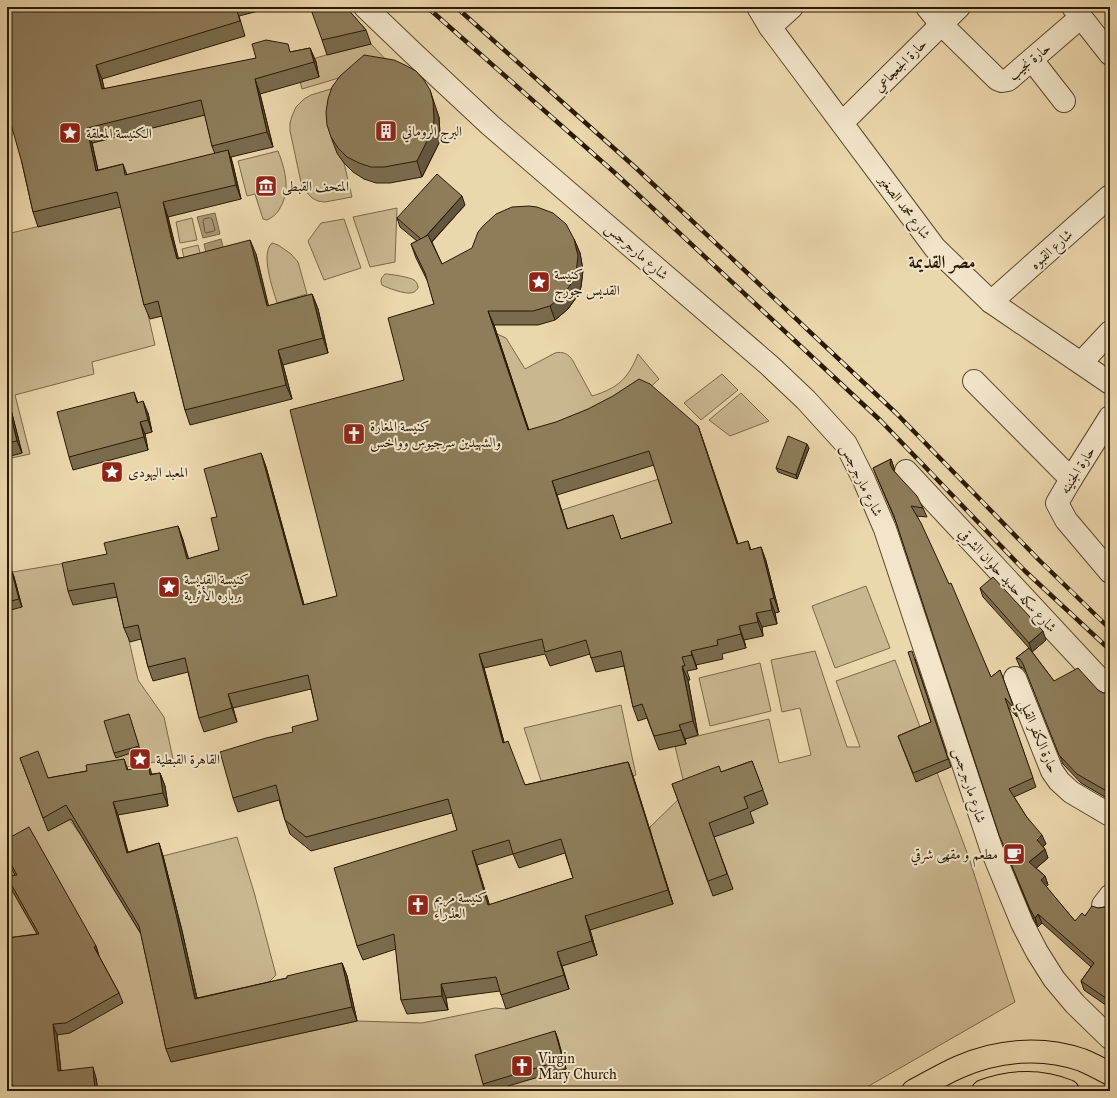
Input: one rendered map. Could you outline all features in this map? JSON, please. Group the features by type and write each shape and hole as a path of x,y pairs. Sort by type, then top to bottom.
{"main road":[{"path":"913,1091 959,1067 1005,1053 1024,1051 1044,1052 1083,1060 1110,1074"},
{"path":"983,1091 1009,1084 1028,1082 1046,1084 1068,1091"}],"street":[{"name":"شارع مارجرجس","path":"365,7 490,125 769,365 806,400 846,444 864,480 885,529 991,848 1022,923 1037,952 1054,979 1075,1004 1110,1038"},
{"name":"شارع محمد الصغير","path":"758,7 770,27 935,248 991,302 1110,383"},
{"path":"770,27 792,7"},
{"name":"حارة نجيب","path":"927,7 941,24 997,79 1002,81 1008,80 1032,60 1077,12"},
{"name":"حارة الجعجاعي","path":"842,123 959,7"},
{"path":"1077,12 1110,54"},
{"path":"1032,60 1064,101"},
{"name":"شارع القبوه","path":"991,302 1110,196"},
{"path":"1081,363 1110,332"},
{"path":"974,381 1071,479"},
{"name":"حارة الجنينه","path":"1110,417 1057,503 1066,520 1110,572"},
{"name":"شارع سكه حديد حلوان الشرقي","path":"906,471 1110,690"},
{"name":"حارة الكفر القبلي","path":"1015,678 1052,771 1059,781 1071,792 1110,815"}],"shaded area":[{"path":"371,44 389,63 302,89 297,71 270,72 326,55"},
{"path":"367,78 337,153 344,163 352,197 325,202 318,201 312,198 302,187 290,131 292,116 296,107 304,99 311,95"},
{"path":"207,114 219,168 101,185 57,152"},
{"path":"278,151 285,172 285,194 278,212 267,220 263,219 255,194 247,196 238,161"},
{"path":"123,206 155,345 92,362 94,374 15,395 30,454 7,459 7,234"},
{"path":"397,208 395,262 370,267 353,217"},
{"path":"192,218 197,240 180,243 176,222"},
{"path":"344,219 361,268 324,280 308,241 321,223"},
{"path":"272,243 278,245 291,254 298,262 307,294 277,303 270,281 267,263 267,255"},
{"path":"198,245 204,268 187,272 182,249"},
{"path":"385,274 412,279 417,283 418,288 414,292 408,293 384,286 382,285 381,280"},
{"path":"497,334 506,338 525,369 555,353 561,352 568,355 573,361 592,396 609,390 621,381 630,370 638,354 659,379 642,395 533,444"},
{"path":"722,374 738,390 701,420 684,403"},
{"path":"741,393 769,421 730,436 709,420"},
{"path":"659,479 712,559 572,544 562,510"},
{"path":"110,557 138,680 164,717 173,759 49,780 58,804 80,834 144,939 171,1062 357,1021 422,1023 495,1008 506,1009 562,966 597,955 590,930 652,838 650,827 686,792 675,746 686,744 685,739 769,719 779,763 811,755 800,708 782,712 771,660 815,651 847,747 860,747 836,681 895,660 969,858 1015,1002 860,1091 7,1091 7,573"},
{"path":"866,586 890,648 835,668 812,606"},
{"path":"760,663 771,711 710,726 699,678"},
{"path":"621,705 636,775 546,796 524,728"},
{"path":"237,837 254,892 276,975 269,982 197,999 163,856"}],"water":[{"path":"215,213 220,234 203,238 197,217"},
{"path":"221,239 227,262 209,266 204,244"}],"building":[{"path":"7,7 236,7 240,21 96,65 102,89 256,58 252,44 266,40 288,44 290,52 310,48 314,62 255,79 267,132 212,146 201,100 87,128 96,171 123,164 125,175 228,150 236,185 163,202 170,233 177,259 250,240 267,306 312,294 323,338 278,350 286,385 185,410 158,301 144,305 117,192 33,212 22,163 7,110"},
{"path":"310,7 346,7 366,30 322,40"},
{"name":"البرج الروماني","path":"364,55 394,60 405,65 416,71 430,90 433,101 433,127 417,161 384,167 371,167 347,157 338,148 331,137 327,125 326,112 332,87 340,76"},
{"path":"437,174 462,196 426,236 421,239 397,218"},
{"path":"512,207 537,207 553,213 566,224 574,239 578,256 576,273 573,281 563,295 550,306 533,311 488,311 528,430 556,422 588,409 613,396 639,379 650,384 698,426 737,544 748,541 750,550 761,547 774,598 770,599 772,610 756,613 758,622 739,626 741,634 717,640 718,645 691,651 692,655 682,657 685,666 682,666 693,721 679,725 681,730 654,736 642,704 633,707 621,651 591,658 586,640 545,652 542,639 479,654 503,743 508,741 525,785 628,762 668,890 585,916 592,941 557,952 564,975 501,995 496,977 441,984 442,996 401,1000 394,934 357,946 334,868 457,830 448,799 306,837 285,820 276,785 233,798 220,752 266,738 293,732 292,727 318,720 308,675 228,694 232,708 199,718 185,658 148,667 138,625 124,628 114,583 68,591 62,563 107,554 104,543 178,526 187,559 219,550 211,518 217,517 204,469 261,453 303,605 337,596 290,410 404,380 388,318 434,304 425,273 411,244 428,235 442,264 472,248 478,232 483,226 496,214","holes":["649,451 672,523 621,539 613,515 567,529 552,481","561,839 573,878 488,905 472,851 509,840 513,854"]},
{"path":"134,392 137,403 143,401 148,420 140,422 144,437 69,457 57,412"},
{"path":"7,399 17,441 7,443"},
{"path":"788,436 807,444 796,475 776,468"},
{"path":"891,459 890,464 893,470 917,496 923,508 911,506 921,523 949,584 951,583 991,677 1000,670 1014,708 1005,698 1033,778 1009,789 1026,816 1042,835 1037,840 1045,849 1029,862 1045,876 1041,880 1075,921 1082,913 1085,916 1092,906 1098,908 1105,907 1110,903 1110,1001 1081,981 1094,963 1038,914 1035,918 999,835 894,516 873,468"},
{"path":"11,569 19,599 7,602 7,570"},
{"path":"993,577 1043,631 1029,643 980,588"},
{"path":"1029,648 1054,681 1078,668 1098,690 1103,693 1110,693 1110,793 1077,774 1059,755 1023,664 1020,659 1016,658"},
{"path":"912,651 948,759 913,773 898,736 931,722 908,652"},
{"path":"129,714 139,746 114,753 104,721"},
{"path":"38,751 48,778 87,771 86,765 124,759 127,770 149,765 150,775 160,773 163,793 113,802 127,853 159,843 195,999 287,978 287,976 342,963 352,1007 166,1049 139,926 66,805 43,818 20,758"},
{"path":"752,761 763,790 744,797 748,808 709,823 727,874 708,881 672,784 719,766 721,772"},
{"path":"29,827 96,946 94,947 119,993 66,1023 53,1024 58,1071 93,1067 95,1091 14,1091 13,1085 7,1085 7,938 39,934 7,877 17,875 7,857 7,839"},
{"name":"Virgin Mary Church","path":"555,1031 563,1060 483,1084 475,1055"}],"railway":[{"path":"427,7 615,173 881,421 1025,571 1110,650"},
{"path":"456,7 636,168 896,413 1039,560 1110,629"}],"place":[{"name":"البرج الروماني","path":"386,131"},
{"name":"الكنيسة المعلقة","path":"70,133"},
{"name":"المتحف القبطى","path":"266,186"},
{"name":"كنيسة القديس جورج","path":"539,282"},
{"name":"كنيسة المغارة والشهيدين سرجيوس وواخس","path":"354,434"},
{"name":"المعبد اليهودى","path":"112,472"},
{"name":"كنيسة القديسة برباره الأثرية","path":"169,587"},
{"name":"القاهرة القبطية","path":"140,759"},
{"name":"مطعم و مقهى شرقي","path":"1014,854"},
{"name":"كنيسة مريم العذراء","path":"418,905"},
{"name":"Virgin Mary Church","path":"522,1066"}],"district":[{"name":"مصر القديمة","path":"942,262"}]}
